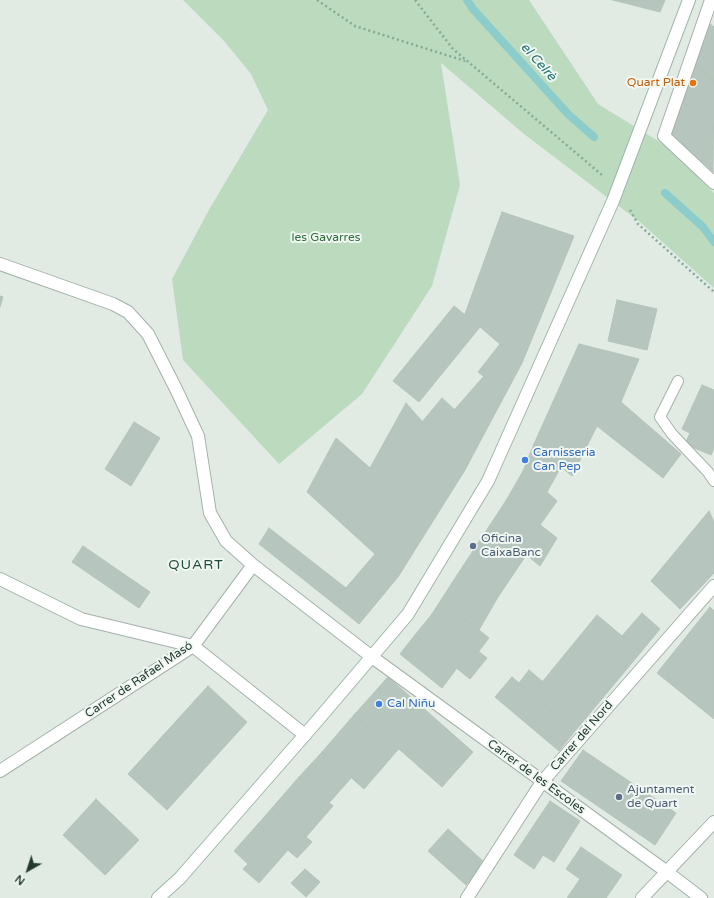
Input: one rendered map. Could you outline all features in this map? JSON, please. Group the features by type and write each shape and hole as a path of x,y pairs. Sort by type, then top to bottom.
{"street":[{"path":"158,898 180,878 408,614 488,481 618,189 689,0"},
{"path":"713,0 664,136 714,183"},
{"name":"Carrer de les Escoles","path":"0,264 113,304 128,312 148,334 198,436 210,514 226,541 253,564 372,657 701,898"},
{"name":"Carrer de Rafael Masó","path":"0,771 193,646 253,564"},
{"path":"0,579 81,619 193,646 305,735"},
{"name":"Carrer del Nord","path":"467,898 542,782 714,586"},
{"path":"642,898 714,822"}],"lane":[{"path":"678,381 660,416 672,434 708,472 714,481"}],"path":[{"path":"317,0 355,26 467,61"},
{"path":"415,0 453,49 618,189 638,224 714,292"}],"green space":[{"name":"les Gavarres","path":"183,0 529,0 598,104 668,147 714,193 714,288 641,223 524,134 441,63 460,185 432,286 362,394 279,464 183,360 172,279 210,208 268,110 251,74 225,42"}],"building":[{"path":"613,0 665,0 660,12"},
{"path":"709,23 714,27 714,80 694,64"},
{"path":"694,64 714,80 713,172 669,131"},
{"path":"502,212 574,236 522,363 465,314"},
{"path":"0,296 3,297 0,307"},
{"path":"617,300 657,309 647,350 608,341"},
{"path":"454,306 480,327 419,402 393,381"},
{"path":"500,344 522,363 506,393 478,372"},
{"path":"579,344 639,359 621,402 681,454 663,478 597,426 572,476 534,444"},
{"path":"484,376 506,393 483,436 455,409"},
{"path":"702,385 714,390 714,448 711,455 685,444 690,433 682,429"},
{"path":"442,398 483,436 465,470 422,422"},
{"path":"406,403 465,470 398,577 307,492 336,438 370,468"},
{"path":"134,422 160,438 131,486 105,469"},
{"path":"534,444 561,467 547,492 523,471"},
{"path":"523,471 557,501 540,525 507,499"},
{"path":"507,499 557,538 540,566 490,525"},
{"path":"709,511 714,522 714,573 680,609 651,581"},
{"path":"490,525 527,554 498,597 463,566"},
{"path":"269,528 346,588 333,603 259,544"},
{"path":"83,546 150,592 139,608 72,562"},
{"path":"375,554 398,577 359,624 333,603"},
{"path":"463,566 498,597 479,630 441,600"},
{"path":"441,600 489,638 479,651 432,614"},
{"path":"710,607 714,611 714,719 657,673"},
{"path":"642,613 660,629 641,652 622,636"},
{"path":"432,614 487,658 470,679 415,635"},
{"path":"597,615 641,652 586,718 543,681"},
{"path":"415,635 457,668 442,688 400,654"},
{"path":"529,670 586,718 575,731 519,683"},
{"path":"388,677 473,752 442,787 399,749 396,752 354,715"},
{"path":"512,677 575,731 559,751 495,697"},
{"path":"208,686 247,722 167,810 128,774"},
{"path":"354,715 396,752 364,789 322,752"},
{"name":"Ajuntament de Quart","path":"583,750 676,813 655,845 561,781"},
{"path":"322,752 351,778 329,803 299,777"},
{"path":"299,777 333,806 306,837 272,808"},
{"path":"96,799 139,840 105,875 63,835"},
{"path":"550,801 580,821 554,862 543,855 534,869 514,855"},
{"path":"272,808 312,842 297,858 258,824"},
{"path":"258,824 288,850 259,883 243,869 248,864 234,851"},
{"path":"448,829 484,862 466,885 428,851"},
{"path":"581,847 622,875 606,898 567,898 580,879 566,869"},
{"path":"305,869 320,882 306,897 291,883"}],"waterway":[{"name":"el Celrè","path":"467,0 473,9 568,114 594,137"},
{"name":"el Celrè","path":"665,193 703,227 714,242"}],"place":[{"name":"Quart Plat","path":"693,83"},
{"name":"Carnisseria Can Pep","path":"525,460"},
{"name":"Oficina CaixaBanc","path":"473,546"},
{"name":"Cal Niñu","path":"379,704"},
{"name":"Ajuntament de Quart","path":"619,797"}],"district":[{"name":"QUART","path":"196,565"}]}
